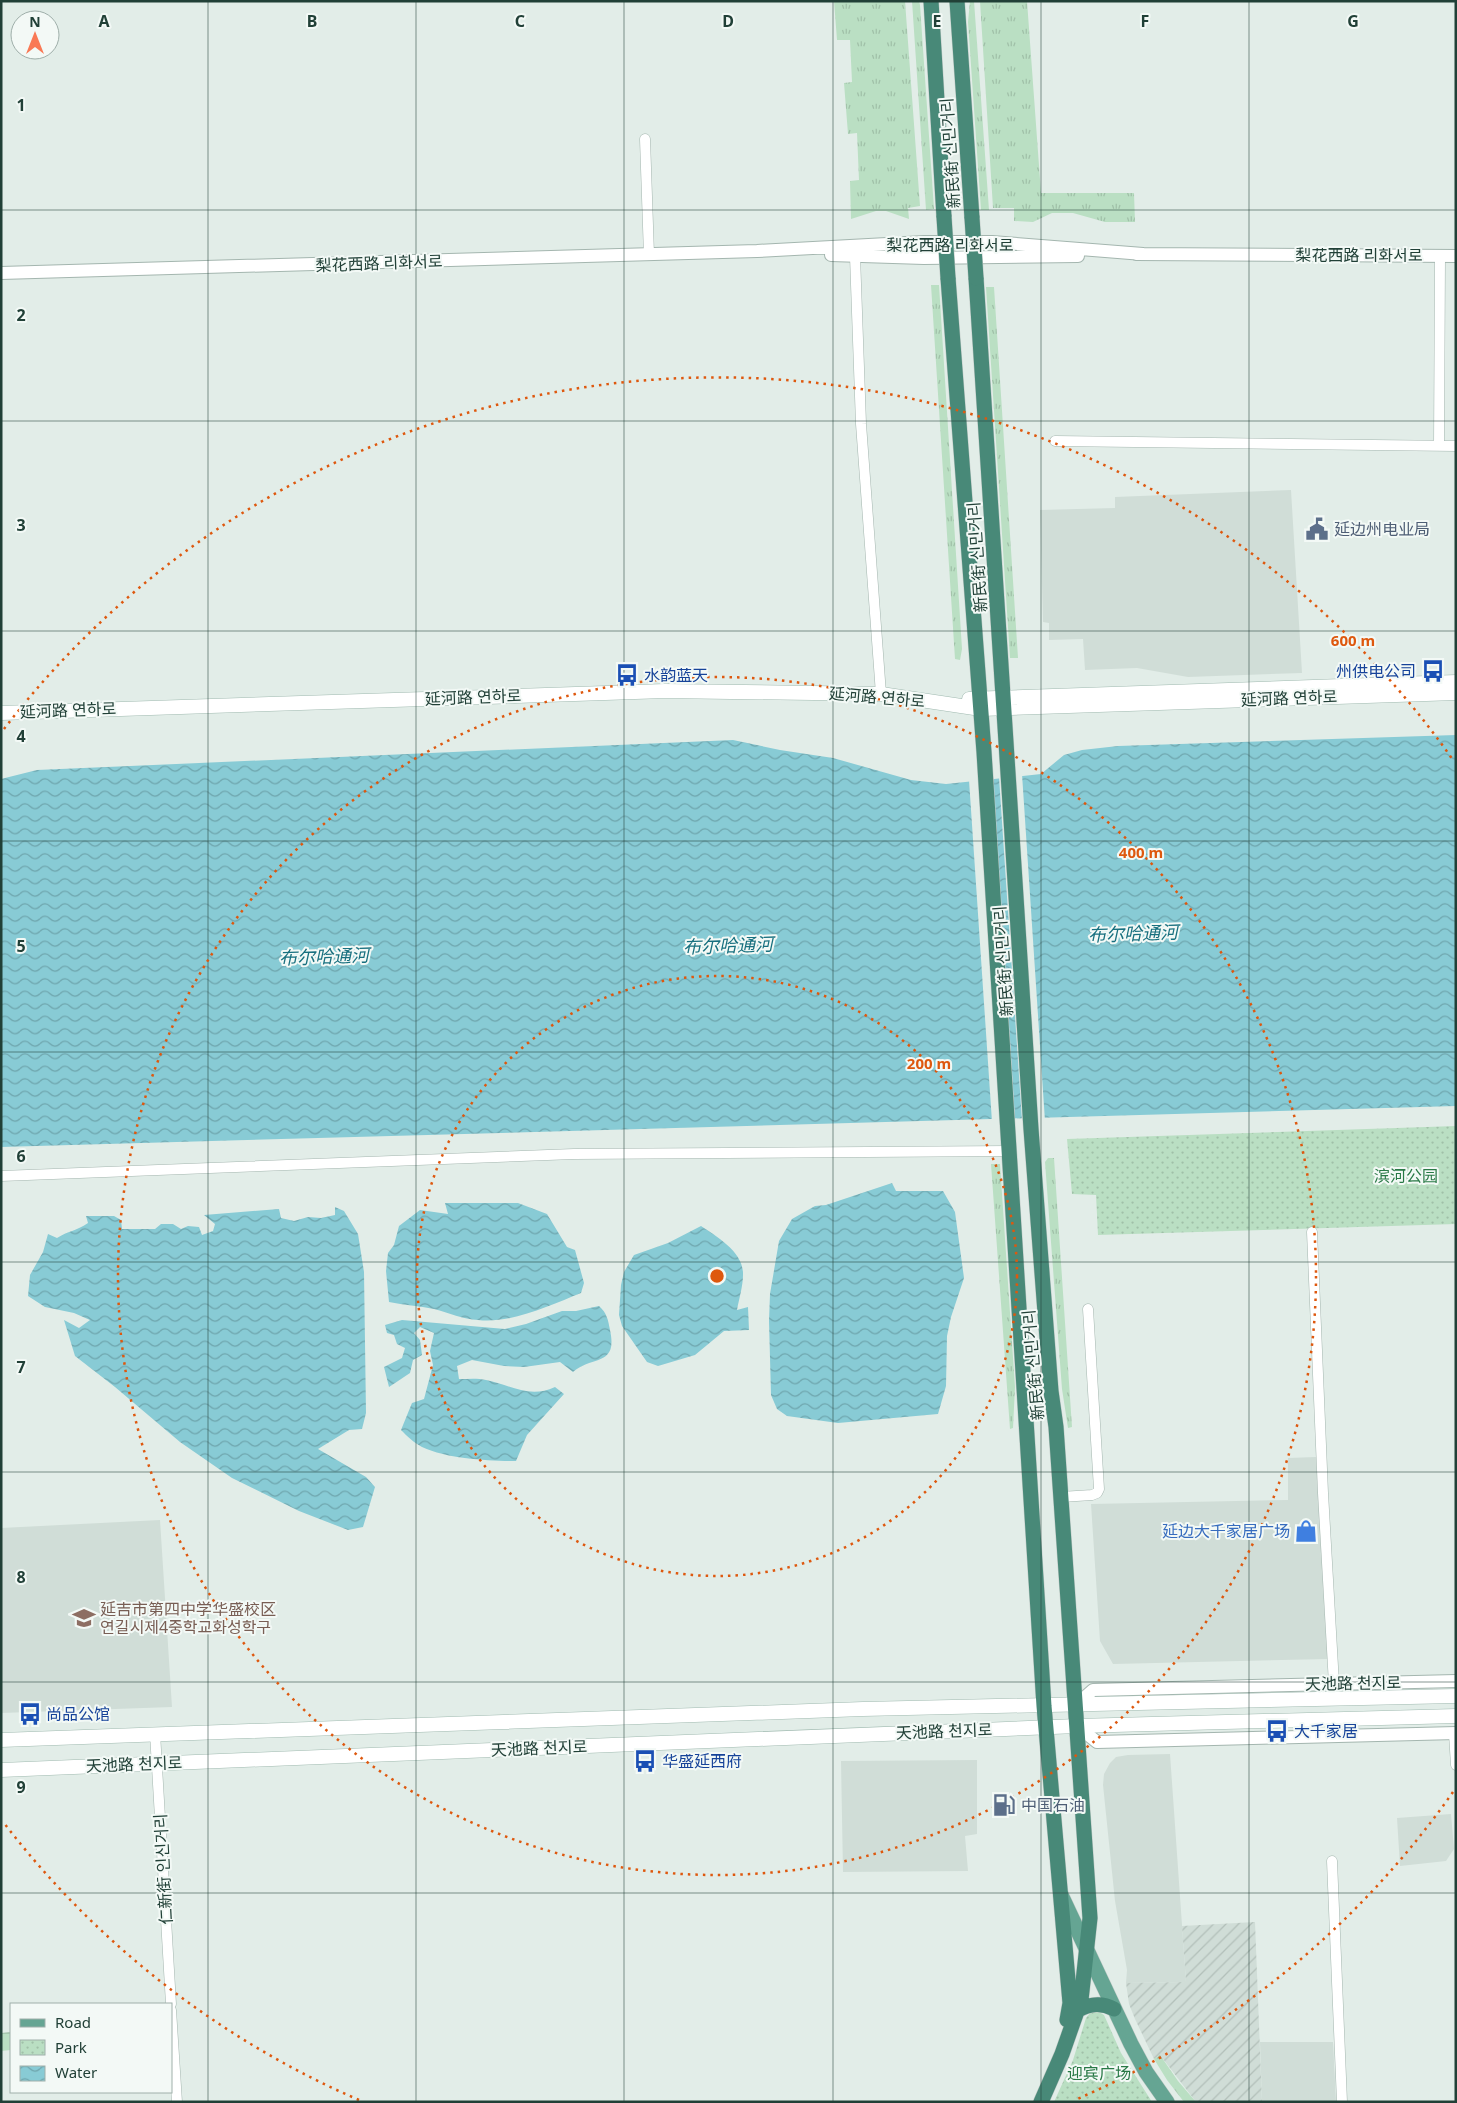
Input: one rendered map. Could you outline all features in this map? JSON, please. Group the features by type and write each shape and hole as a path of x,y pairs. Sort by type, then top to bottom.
{"highway":[{"name":"新民街 신민거리","path":"957,1 1032,1129 1051,1391 1056,1427 1090,1918 1085,1970 1078,2010 1041,2102"},
{"path":"959,30 963,1"},
{"name":"新民街 신민거리","path":"930,2 948,278 984,752 1045,1727 1070,2002 1065,2044"},
{"path":"1010,1154 1034,1157"},
{"path":"1078,2010 1086,2006 1098,2004 1114,2009"}],"main road":[{"name":"延河路 연하로","path":"1,712 665,692 880,694 944,703 980,704 1456,682"},
{"name":"延河路 연하로","path":"1004,703 1456,693"},
{"name":"天池路 천지로","path":"1,1740 863,1709 1456,1696"},
{"name":"天池路 천지로","path":"1,1770 1045,1727 1456,1716"},
{"name":"新民街 신민거리","path":"1061,1895 1114,2009 1146,2072 1167,2102"},
{"name":"新民街 신민거리","path":"1090,1918 1104,1985"}],"street":[{"path":"645,139 650,254"},
{"name":"梨花西路 리화서로","path":"1,273 757,251 924,242 992,242 1143,254"},
{"name":"梨花西路 리화서로","path":"757,251 855,256 993,258 1143,254 1456,256"},
{"path":"855,256 861,424 880,694"},
{"path":"1438,446 1440,256"},
{"path":"1055,441 1456,446"},
{"path":"1,1176 574,1154 1010,1154"},
{"path":"1312,1232 1334,1684"},
{"path":"1061,1497 1092,1495 1097,1493 1099,1489 1088,1309"},
{"name":"天池路 천지로","path":"1076,1705 1093,1690 1456,1681"},
{"path":"1077,1726 1097,1742 1455,1734 1456,1765"},
{"name":"仁新街 인신거리","path":"155,1733 171,2003"},
{"path":"1332,1860 1342,2102"},
{"path":"172,2025 177,2102"}],"shaded area":[{"path":"1291,490 1302,673 1188,677 1137,668 1085,670 1083,639 1049,640 1049,623 1043,622 1040,510 1115,508 1115,497"},
{"path":"1316,1457 1328,1659 1113,1664 1100,1641 1091,1504 1288,1500 1288,1458"},
{"name":"延吉市第四中学华盛校区 연길시제4중학교화성학구","path":"160,1520 172,1707 1,1713 1,1528"},
{"path":"1170,1754 1186,1982 1126,1983 1127,1970 1115,1901 1103,1785 1104,1774 1116,1757"},
{"path":"977,1760 977,1834 965,1836 968,1871 843,1872 841,1761"},
{"path":"1451,1814 1454,1849 1446,1861 1400,1866 1397,1818"},
{"path":"1255,1922 1262,2102 1196,2102 1160,2055 1154,2059 1129,2004 1126,1983 1186,1982 1182,1926"},
{"path":"1260,2042 1333,2042 1336,2102 1262,2102"}],"green space":[{"path":"834,1 905,1 920,206 908,208 909,219 886,211 876,211 851,219 850,181 859,180 857,133 848,134 844,83 852,82 850,40 837,40"},
{"path":"912,1 919,1 920,5 934,209 926,210"},
{"path":"970,1 974,1 989,210 981,210 968,22"},
{"path":"980,1 1027,1 1041,193 1134,193 1135,222 1105,222 1073,213 1052,213 1033,222 1014,221 1014,208 993,208"},
{"path":"931,285 939,285 962,649 960,660 955,659"},
{"path":"986,287 994,287 1018,658 1010,658"},
{"name":"滨河公园","path":"1456,1126 1456,1224 1098,1235 1096,1195 1072,1194 1067,1139"},
{"path":"1048,1158 1054,1158 1072,1427 1068,1428 1062,1389 1045,1162"},
{"path":"991,1164 1000,1164 1015,1387 1013,1428 1010,1429"},
{"name":"迎宾广场","path":"1091,2012 1099,2012 1104,2015 1121,2053 1152,2102 1054,2102 1073,2060 1086,2018"},
{"path":"10,2032 10,2050 1,2051 1,2033"},
{"path":"1160,2055 1178,2081 1196,2102 1184,2102 1167,2080 1154,2059"}],"water":[{"name":"布尔哈通河","path":"1456,735 1456,1106 1,1147 1,779 37,770 733,740 780,750 833,758 911,780 946,784 1041,774 1064,755 1082,750 1118,746"},
{"path":"892,1183 896,1191 943,1191 955,1212 964,1278 951,1317 947,1336 946,1386 938,1414 838,1423 787,1416 777,1409 771,1395 770,1294 779,1241 792,1219 815,1206 826,1205"},
{"path":"445,1203 518,1203 547,1214 567,1247 575,1250 584,1283 581,1293 531,1312 504,1319 491,1320 478,1320 434,1309 389,1302 386,1271 388,1253 394,1245 399,1226 420,1210 448,1214"},
{"path":"335,1207 344,1211 358,1234 364,1272 366,1413 362,1429 349,1430 318,1449 366,1477 375,1487 363,1527 348,1530 299,1511 232,1478 180,1442 75,1356 64,1320 79,1328 90,1320 74,1313 45,1307 28,1296 30,1275 43,1252 48,1234 57,1238 80,1228 88,1223 86,1216 114,1216 121,1220 122,1229 155,1229 161,1224 173,1224 181,1229 188,1226 199,1227 202,1235 213,1231 215,1224 204,1215 279,1209 281,1218 294,1221 308,1217 321,1218 335,1215"},
{"path":"701,1226 728,1246 739,1259 743,1275 737,1310 748,1307 749,1330 724,1331 695,1355 658,1366 647,1362 622,1326 619,1315 624,1272 634,1255 668,1243"},
{"path":"599,1306 604,1311 608,1320 611,1342 610,1350 602,1358 588,1363 573,1372 560,1362 524,1367 504,1366 472,1360 457,1366 459,1379 483,1379 520,1390 537,1392 555,1387 564,1394 527,1435 516,1461 481,1460 456,1457 432,1451 419,1445 401,1430 412,1403 424,1399 433,1365 430,1351 434,1333 420,1327 414,1333 420,1340 422,1355 413,1360 410,1373 389,1387 384,1367 402,1358 405,1348 397,1344 394,1335 387,1333 385,1325 402,1320 505,1329 526,1324 562,1311 576,1311"}],"pier":[{"path":"1022,774 1045,1121 1022,1121 999,777"},
{"path":"993,777 1015,1121 992,1122 969,780"}],"place":[{"name":"延边州电业局","path":"1317,529"},
{"name":"州供电公司","path":"1433,671"},
{"name":"水韵蓝天","path":"627,675"},
{"name":"延边大千家居广场","path":"1306,1531"},
{"name":"延吉市第四中学华盛校区 연길시제4중학교화성학구","path":"84,1618"},
{"name":"尚品公馆","path":"30,1714"},
{"name":"大千家居","path":"1277,1731"},
{"name":"华盛延西府","path":"645,1761"},
{"name":"中国石油","path":"1004,1805"}]}
